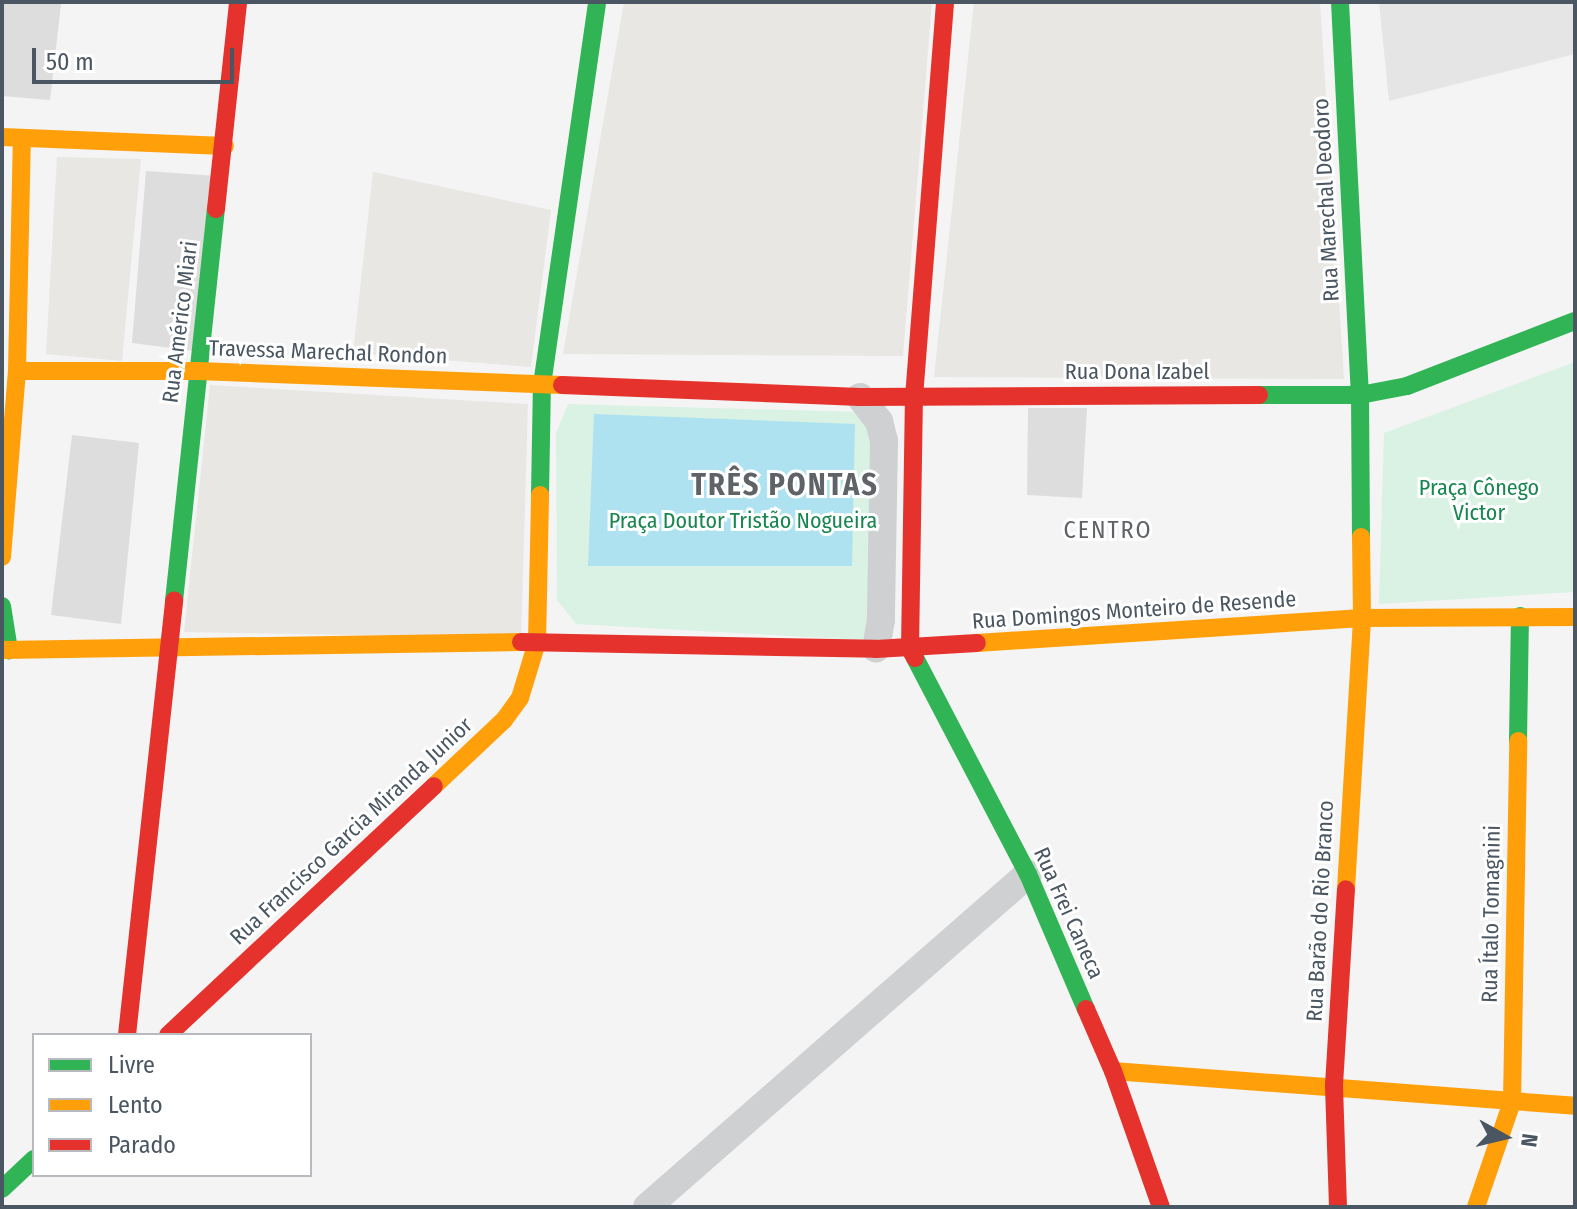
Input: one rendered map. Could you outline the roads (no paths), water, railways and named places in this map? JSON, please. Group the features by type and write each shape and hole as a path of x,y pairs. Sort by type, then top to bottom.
{"street":[{"name":"Rua Américo Miari","path":"127,1033 225,146 238,2"},
{"path":"537,642 542,385 597,2"},
{"path":"2,606 6,650 537,642 910,649 914,397 945,2"},
{"name":"Rua Marechal Deodoro","path":"1340,2 1360,395"},
{"path":"2,137 225,146"},
{"path":"2,557 17,371 22,138"},
{"path":"1575,321 1407,386 1360,395 1362,618 1575,617"},
{"name":"Travessa Marechal Rondon","path":"17,371 198,371 542,385"},
{"path":"542,385 914,397"},
{"name":"Rua Dona Izabel","path":"914,397 1360,395"},
{"path":"860,397 879,421 884,441 881,620 876,649"},
{"name":"Rua Ítalo Tomagnini","path":"1476,1207 1512,1102 1520,616"},
{"name":"Rua Domingos Monteiro de Resende","path":"910,649 1362,618"},
{"name":"Rua Barão do Rio Branco","path":"1338,1207 1334,1085 1362,618"},
{"name":"Rua Francisco Garcia Miranda Junior","path":"170,1033 504,720 520,698 537,642"},
{"name":"Rua Frei Caneca","path":"910,649 1028,874 1113,1071 1161,1207"},
{"path":"647,1207 1028,874"},
{"path":"1113,1071 1334,1085 1575,1106"},
{"path":"2,1189 32,1161"}],"water":[{"path":"594,414 855,424 852,566 588,566"}],"district":[{"name":"TRÊS PONTAS","path":"785,485"},
{"name":"CENTRO","path":"1108,531"}],"park label":[{"name":"Praça Cônego Victor","path":"1479,500"},
{"name":"Praça Doutor Tristão Nogueira","path":"743,521"}]}
